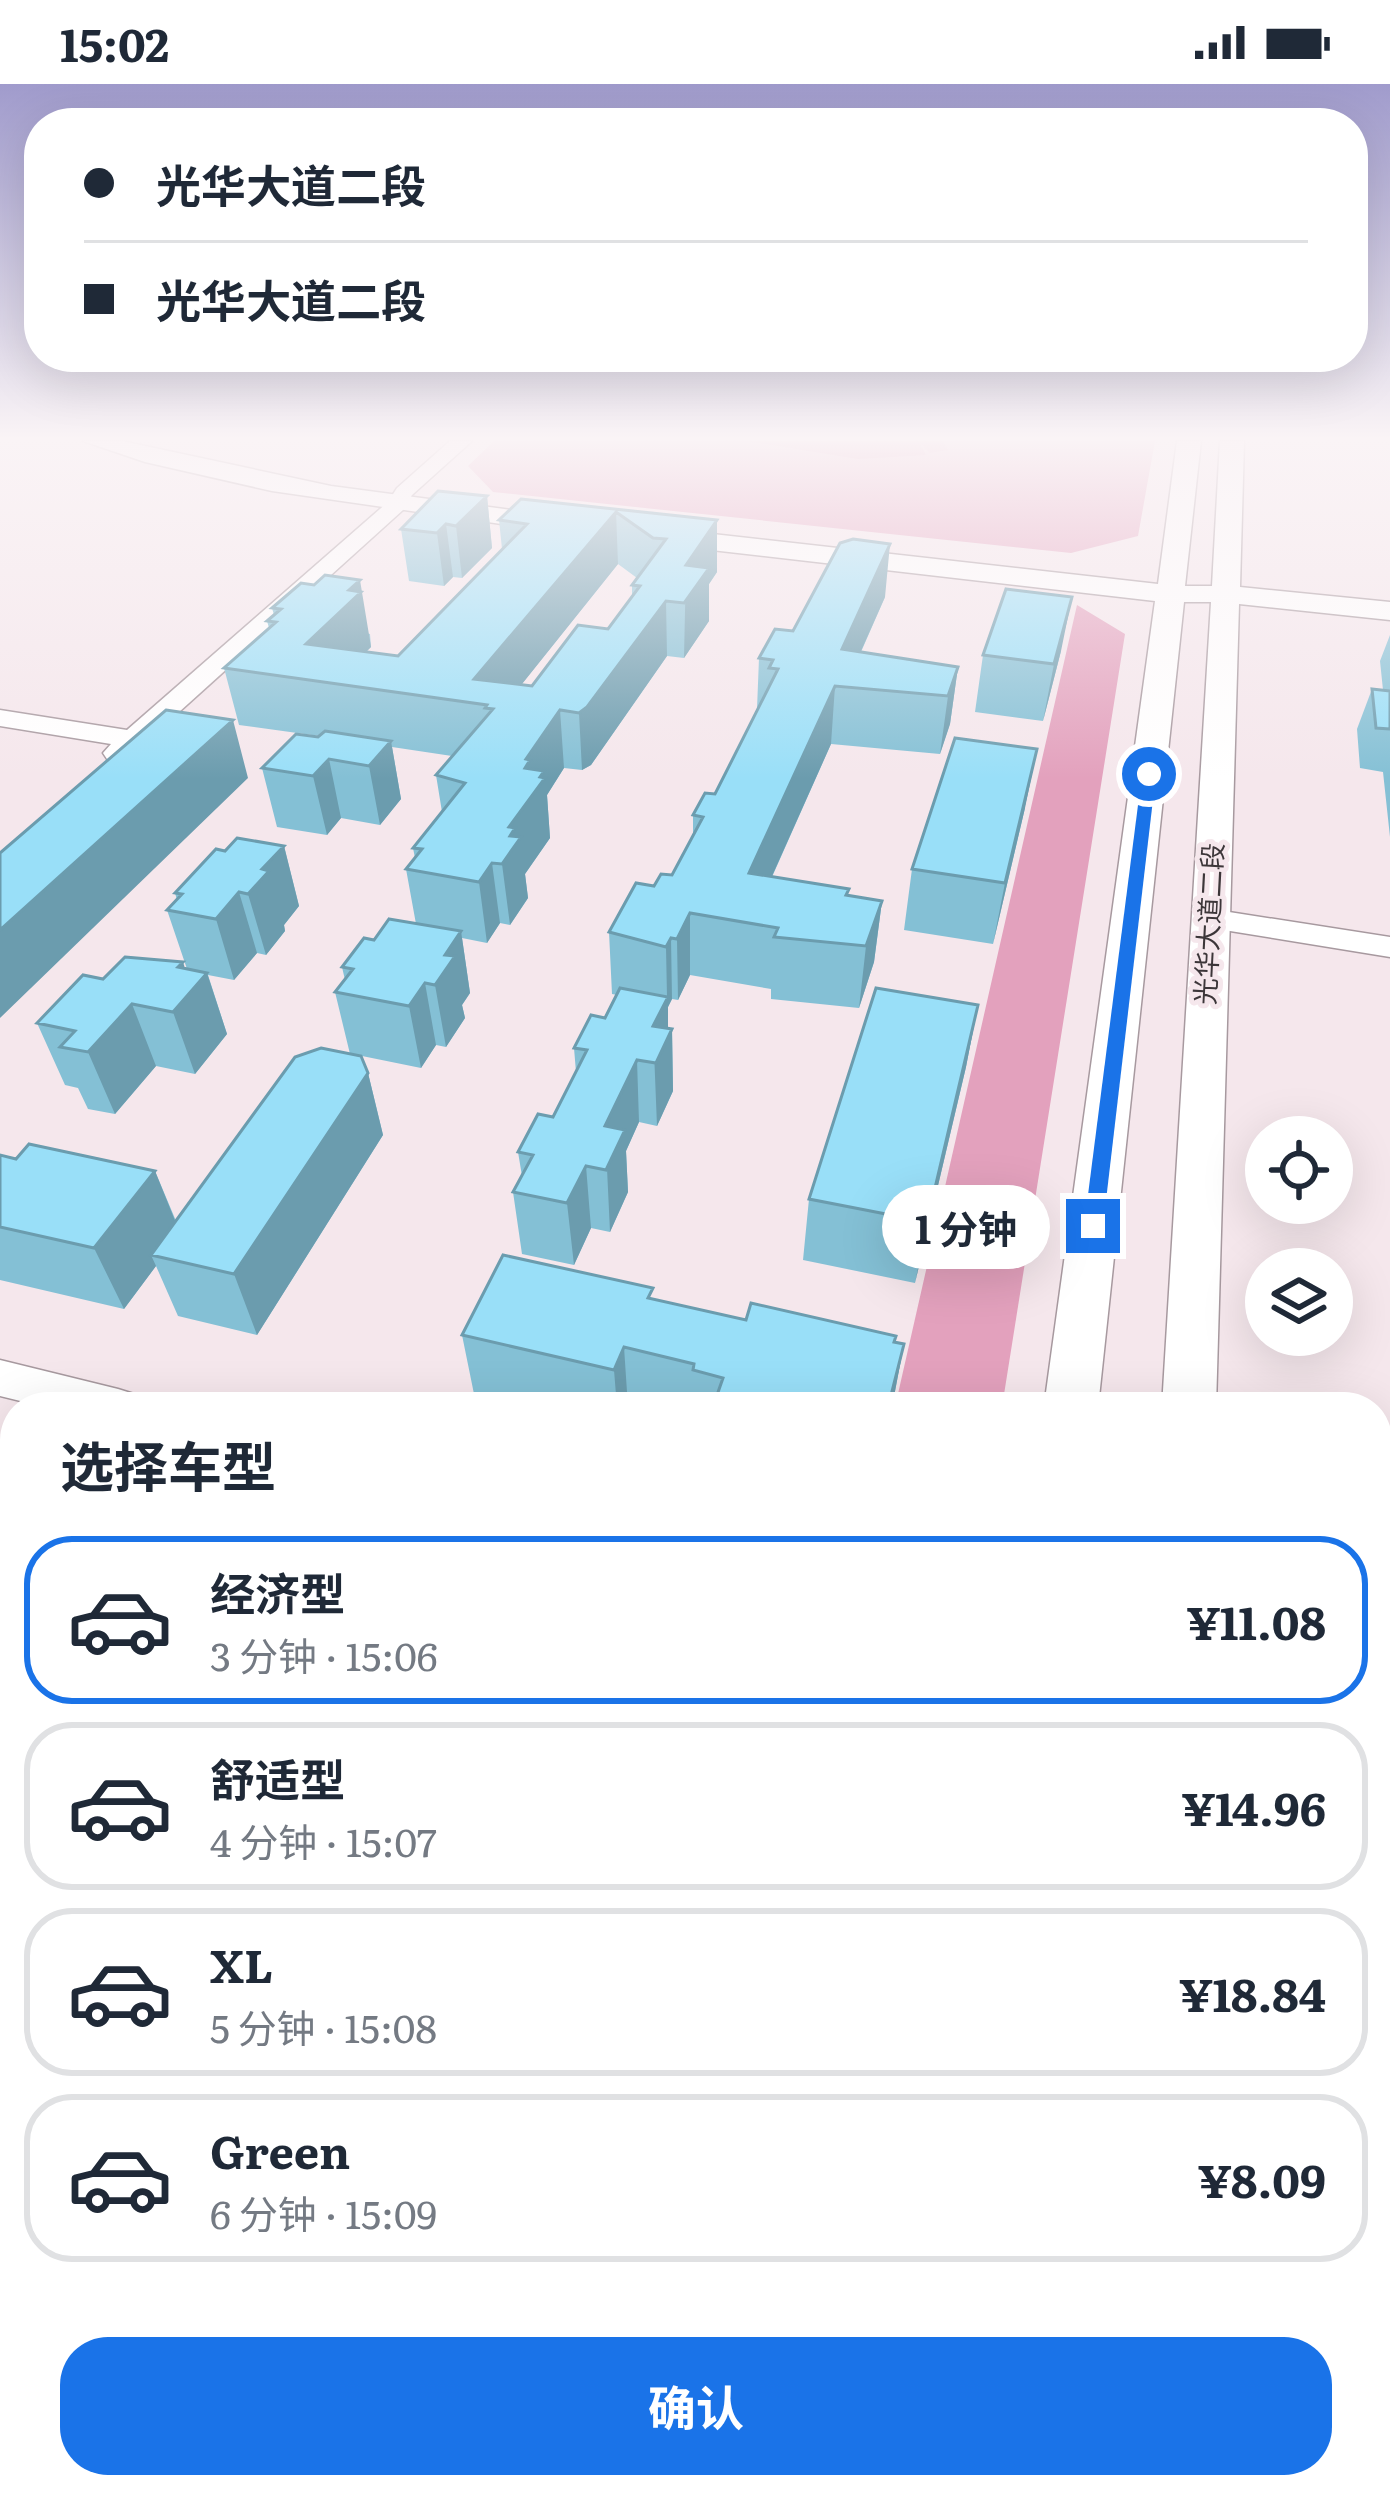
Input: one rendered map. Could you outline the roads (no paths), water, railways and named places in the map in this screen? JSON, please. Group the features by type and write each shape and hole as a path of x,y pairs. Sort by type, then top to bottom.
{"main road":[{"path":"895,554 1172,584 1390,597"},
{"path":"1073,1392 1176,554"},
{"name":"光华大道二段","path":"1190,1392 1227,554"},
{"path":"1225,586 1390,611"}],"street":[{"path":"99,769 339,554"},
{"path":"0,718 132,739"},
{"path":"1210,920 1390,947"},
{"path":"0,1378 57,1392"}]}
